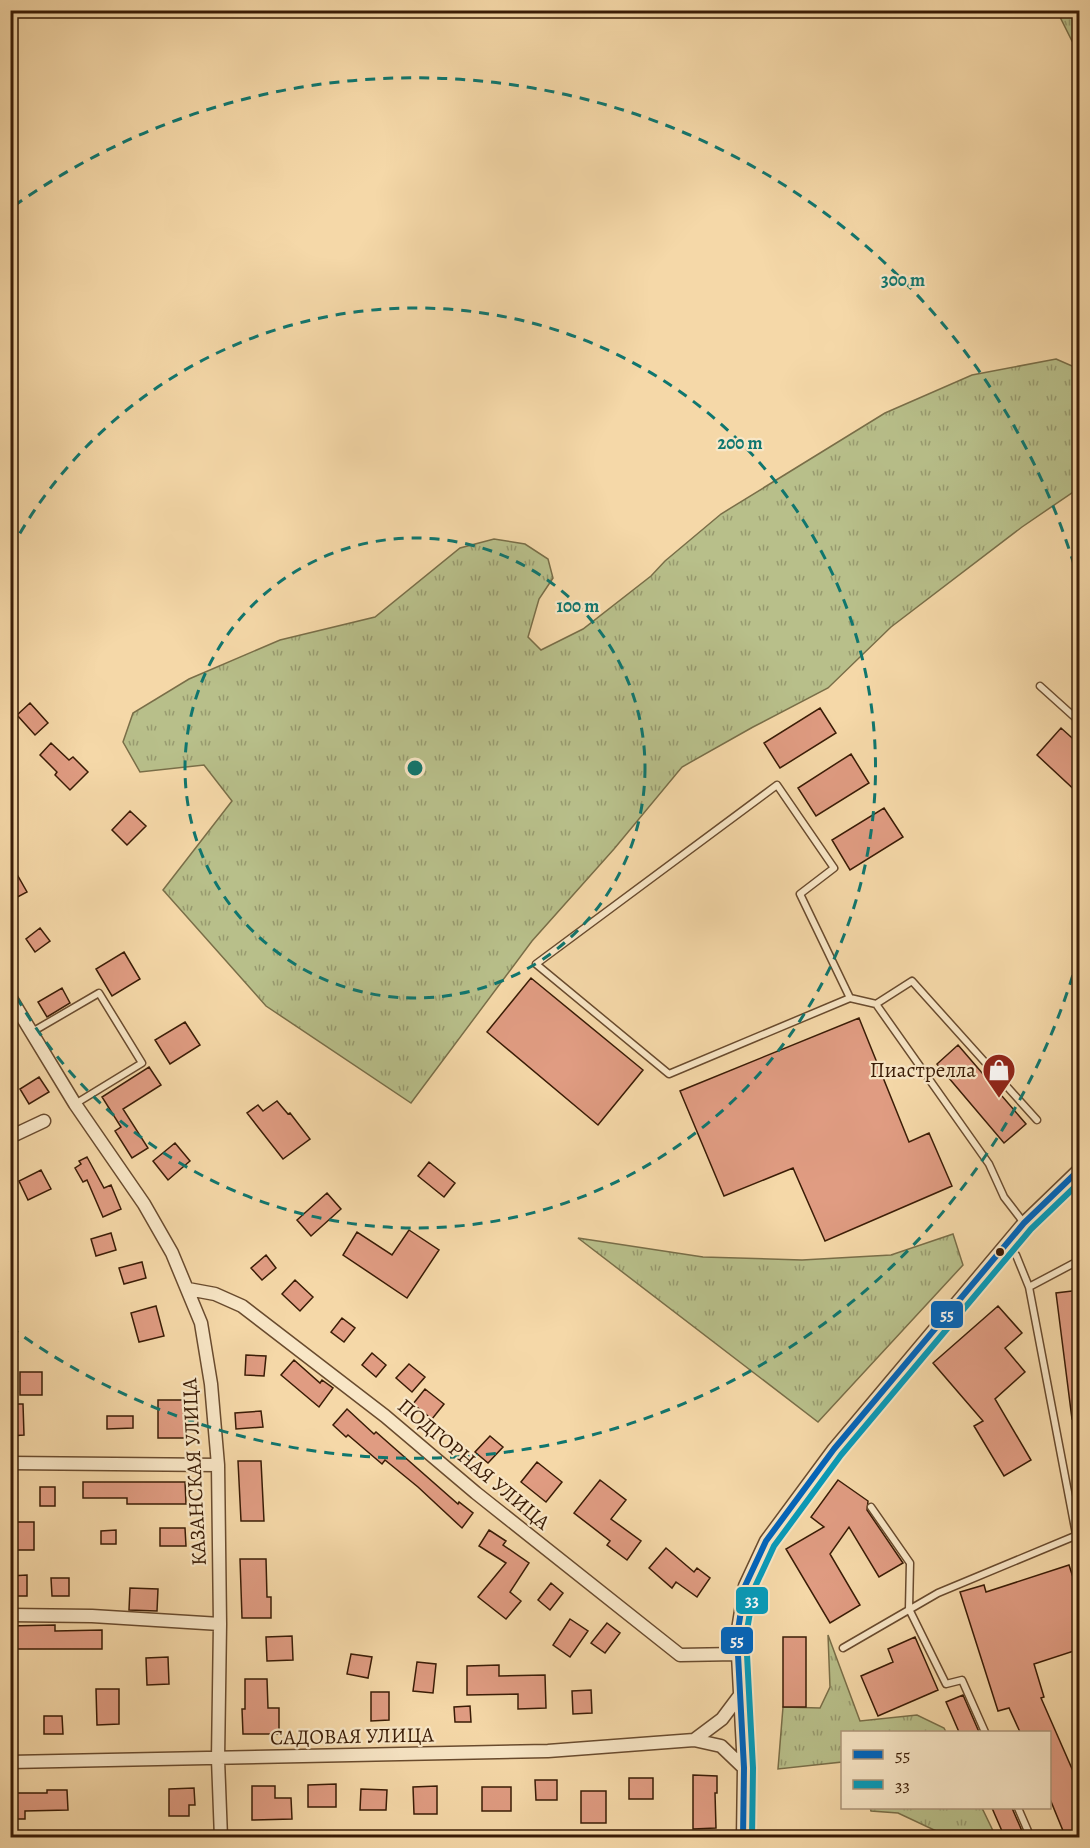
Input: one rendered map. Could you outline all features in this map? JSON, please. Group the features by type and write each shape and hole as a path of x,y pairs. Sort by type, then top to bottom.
{"street":[{"name":"КАЗАНСКАЯ УЛИЦА","path":"10,997 75,1104 144,1204 172,1253 201,1323 211,1384 218,1465 220,1624 218,1759 221,1838"},
{"path":"10,1137 44,1121"},
{"path":"743,1838 744,1768 737,1636 745,1587 766,1541 834,1449 1024,1223 1080,1169"},
{"name":"ПОДГОРНАЯ УЛИЦА","path":"188,1289 215,1294 251,1312 385,1416 476,1493 680,1654 737,1654"},
{"path":"10,1463 218,1465"},
{"path":"10,1615 92,1616 220,1624"},
{"path":"694,1740 722,1719 740,1695"},
{"name":"САДОВАЯ УЛИЦА","path":"10,1762 548,1751 694,1740 721,1746 744,1768"}],"lane":[{"path":"1040,686 1080,722"},
{"path":"850,998 800,894 834,868 777,785 536,964 669,1074 850,998 876,1004 989,1164 1004,1197 1024,1223"},
{"path":"876,1004 912,981 1038,1120"},
{"path":"32,1032 99,993 142,1063 75,1104"},
{"path":"1006,1245 1016,1255 1029,1287 1080,1555"},
{"path":"1029,1287 1080,1260"},
{"path":"871,1507 910,1563 909,1610 946,1684 962,1680 985,1731"},
{"path":"843,1648 938,1593 1075,1536"},
{"path":"1018,1809 1031,1838"}],"green space":[{"path":"1057,11 1079,11 1079,42 1072,41"},
{"path":"1056,359 1079,369 1079,488 1022,527 891,627 828,688 682,767 614,849 532,941 411,1103 266,1006 163,890 232,801 204,765 140,772 123,742 133,713 189,679 280,640 375,617 460,548 494,539 525,544 548,559 553,578 539,599 528,637 541,650 583,629 651,576 665,561 721,514 885,413 972,375"},
{"path":"953,1234 963,1265 818,1422 578,1238 703,1257 802,1260 891,1255"},
{"path":"828,1635 860,1721 917,1715 944,1728 946,1731 841,1731 841,1762 778,1769 783,1707 820,1708 830,1687"},
{"path":"870,1809 982,1809 996,1837 949,1837 898,1813 871,1811"}],"building":[{"path":"30,703 48,723 35,735 17,715"},
{"path":"820,708 836,733 780,768 764,743"},
{"path":"1061,728 1080,745 1080,795 1037,755"},
{"path":"51,743 69,760 73,757 88,772 70,790 55,775 57,772 40,755"},
{"path":"851,754 869,783 816,816 798,788"},
{"path":"884,808 903,837 850,870 832,840"},
{"path":"130,811 146,826 127,845 112,830"},
{"path":"10,862 27,892 10,901"},
{"path":"40,928 50,941 35,952 26,939"},
{"path":"124,952 140,979 112,996 96,969"},
{"path":"531,978 643,1070 598,1125 487,1032"},
{"path":"62,988 70,1003 47,1017 38,1002"},
{"path":"859,1018 909,1142 929,1133 952,1186 825,1241 793,1168 724,1196 680,1091"},
{"path":"185,1022 200,1045 170,1064 155,1040"},
{"path":"958,1045 1026,1124 1004,1143 937,1064"},
{"path":"149,1067 161,1085 123,1109 148,1148 132,1158 115,1131 121,1127 102,1097"},
{"path":"39,1077 49,1092 29,1104 20,1089"},
{"path":"277,1101 288,1114 290,1113 310,1139 283,1159 247,1113 258,1105 263,1111"},
{"path":"175,1143 190,1161 168,1180 153,1161"},
{"path":"87,1157 104,1188 111,1185 121,1209 103,1217 87,1180 83,1182 75,1168 81,1164 79,1161"},
{"path":"429,1162 455,1183 444,1197 418,1176"},
{"path":"41,1170 51,1189 28,1200 19,1181"},
{"path":"327,1193 341,1209 311,1236 297,1220"},
{"path":"409,1230 439,1250 407,1298 343,1255 357,1232 392,1255"},
{"path":"111,1233 116,1250 96,1256 91,1239"},
{"path":"266,1255 276,1268 262,1280 251,1268"},
{"path":"142,1262 146,1278 124,1284 119,1268"},
{"path":"295,1280 313,1297 300,1311 282,1294"},
{"path":"1080,1290 1080,1419 1072,1419 1056,1293"},
{"path":"156,1306 164,1336 139,1342 131,1313"},
{"path":"998,1306 1022,1333 1005,1348 1025,1372 995,1399 1031,1460 1004,1476 974,1426 983,1421 933,1363"},
{"path":"342,1318 355,1328 344,1342 331,1332"},
{"path":"372,1353 386,1365 376,1377 362,1365"},
{"path":"246,1355 266,1356 264,1376 245,1375"},
{"path":"294,1360 320,1383 322,1380 333,1388 319,1407 281,1375"},
{"path":"409,1364 425,1377 412,1392 396,1378"},
{"path":"20,1372 42,1372 42,1395 20,1395"},
{"path":"425,1389 444,1404 432,1419 413,1404"},
{"path":"158,1400 184,1400 185,1438 158,1438"},
{"path":"10,1404 23,1404 24,1435 10,1436"},
{"path":"347,1409 458,1504 459,1502 473,1513 462,1528 385,1460 382,1464 333,1425"},
{"path":"261,1411 263,1427 236,1429 235,1413"},
{"path":"107,1416 133,1416 133,1428 107,1429"},
{"path":"490,1436 503,1447 488,1463 475,1452"},
{"path":"238,1461 261,1461 264,1521 241,1521"},
{"path":"537,1462 562,1482 546,1502 521,1482"},
{"path":"600,1480 626,1500 611,1519 641,1541 627,1560 607,1545 610,1541 574,1513"},
{"path":"838,1480 868,1501 867,1510 903,1563 879,1577 849,1527 830,1554 860,1605 830,1623 786,1549 824,1527 811,1517"},
{"path":"83,1482 185,1482 186,1504 127,1504 127,1498 83,1498"},
{"path":"40,1487 55,1487 55,1506 40,1506"},
{"path":"10,1522 34,1522 34,1550 10,1550"},
{"path":"160,1528 185,1528 186,1546 160,1546"},
{"path":"116,1530 116,1544 101,1544 101,1531"},
{"path":"489,1530 506,1541 503,1545 529,1563 510,1592 521,1601 506,1619 478,1597 506,1563 479,1546"},
{"path":"666,1548 694,1572 697,1568 710,1578 697,1597 676,1582 672,1588 649,1568"},
{"path":"240,1559 266,1559 267,1597 271,1597 271,1618 242,1618"},
{"path":"1069,1565 1080,1599 1080,1649 1034,1664 1044,1697 1041,1698 1080,1787 1080,1838 1066,1838 1051,1801 1051,1731 1020,1731 1009,1708 998,1711 960,1592 984,1585 986,1592"},
{"path":"27,1575 27,1596 10,1596 10,1576"},
{"path":"51,1578 69,1578 69,1596 52,1596"},
{"path":"551,1583 563,1593 550,1610 538,1600"},
{"path":"130,1588 158,1589 157,1611 129,1610"},
{"path":"570,1619 588,1631 570,1657 553,1645"},
{"path":"607,1623 620,1633 605,1653 591,1643"},
{"path":"55,1625 55,1631 102,1630 102,1649 10,1649 10,1626"},
{"path":"292,1636 293,1660 267,1661 266,1637"},
{"path":"783,1637 806,1637 806,1707 783,1707"},
{"path":"915,1637 938,1690 878,1716 861,1676 893,1662 888,1649"},
{"path":"351,1654 372,1657 368,1678 347,1674"},
{"path":"168,1657 169,1684 147,1685 146,1658"},
{"path":"417,1662 436,1664 433,1693 413,1691"},
{"path":"499,1665 499,1676 545,1675 546,1708 518,1709 518,1694 467,1695 467,1666"},
{"path":"245,1679 267,1679 268,1708 279,1708 279,1734 243,1734 242,1709 245,1709"},
{"path":"96,1689 119,1689 119,1724 97,1725"},
{"path":"591,1690 592,1713 573,1714 572,1691"},
{"path":"371,1692 389,1692 389,1720 371,1721"},
{"path":"963,1695 979,1731 959,1731 946,1702"},
{"path":"470,1706 471,1722 455,1722 454,1707"},
{"path":"44,1716 62,1716 63,1734 44,1734"},
{"path":"693,1775 717,1776 716,1828 693,1829"},
{"path":"629,1778 653,1778 653,1799 629,1799"},
{"path":"535,1780 557,1780 557,1800 536,1800"},
{"path":"336,1784 336,1807 308,1807 308,1785"},
{"path":"252,1786 275,1786 275,1798 291,1798 292,1819 252,1820"},
{"path":"437,1786 437,1814 414,1814 413,1787"},
{"path":"482,1787 511,1787 511,1811 482,1811"},
{"path":"194,1788 195,1805 189,1805 189,1816 169,1816 169,1789"},
{"path":"361,1789 387,1790 386,1810 360,1810"},
{"path":"47,1790 67,1790 68,1810 25,1811 25,1819 10,1819 10,1793 47,1793"},
{"path":"581,1791 606,1791 606,1823 581,1823"},
{"path":"992,1809 1012,1809 1025,1838 1005,1838"}],"transit line":[{"name":"55","path":"743,1838 744,1768 737,1636 745,1586 766,1541 834,1449 1024,1223 1080,1169"},
{"name":"33","path":"752,1838 753,1768 746,1636 754,1589 774,1546 841,1455 1031,1229 1080,1182"}],"place":[{"name":"Пиастрелла","path":"999,1099"}]}
